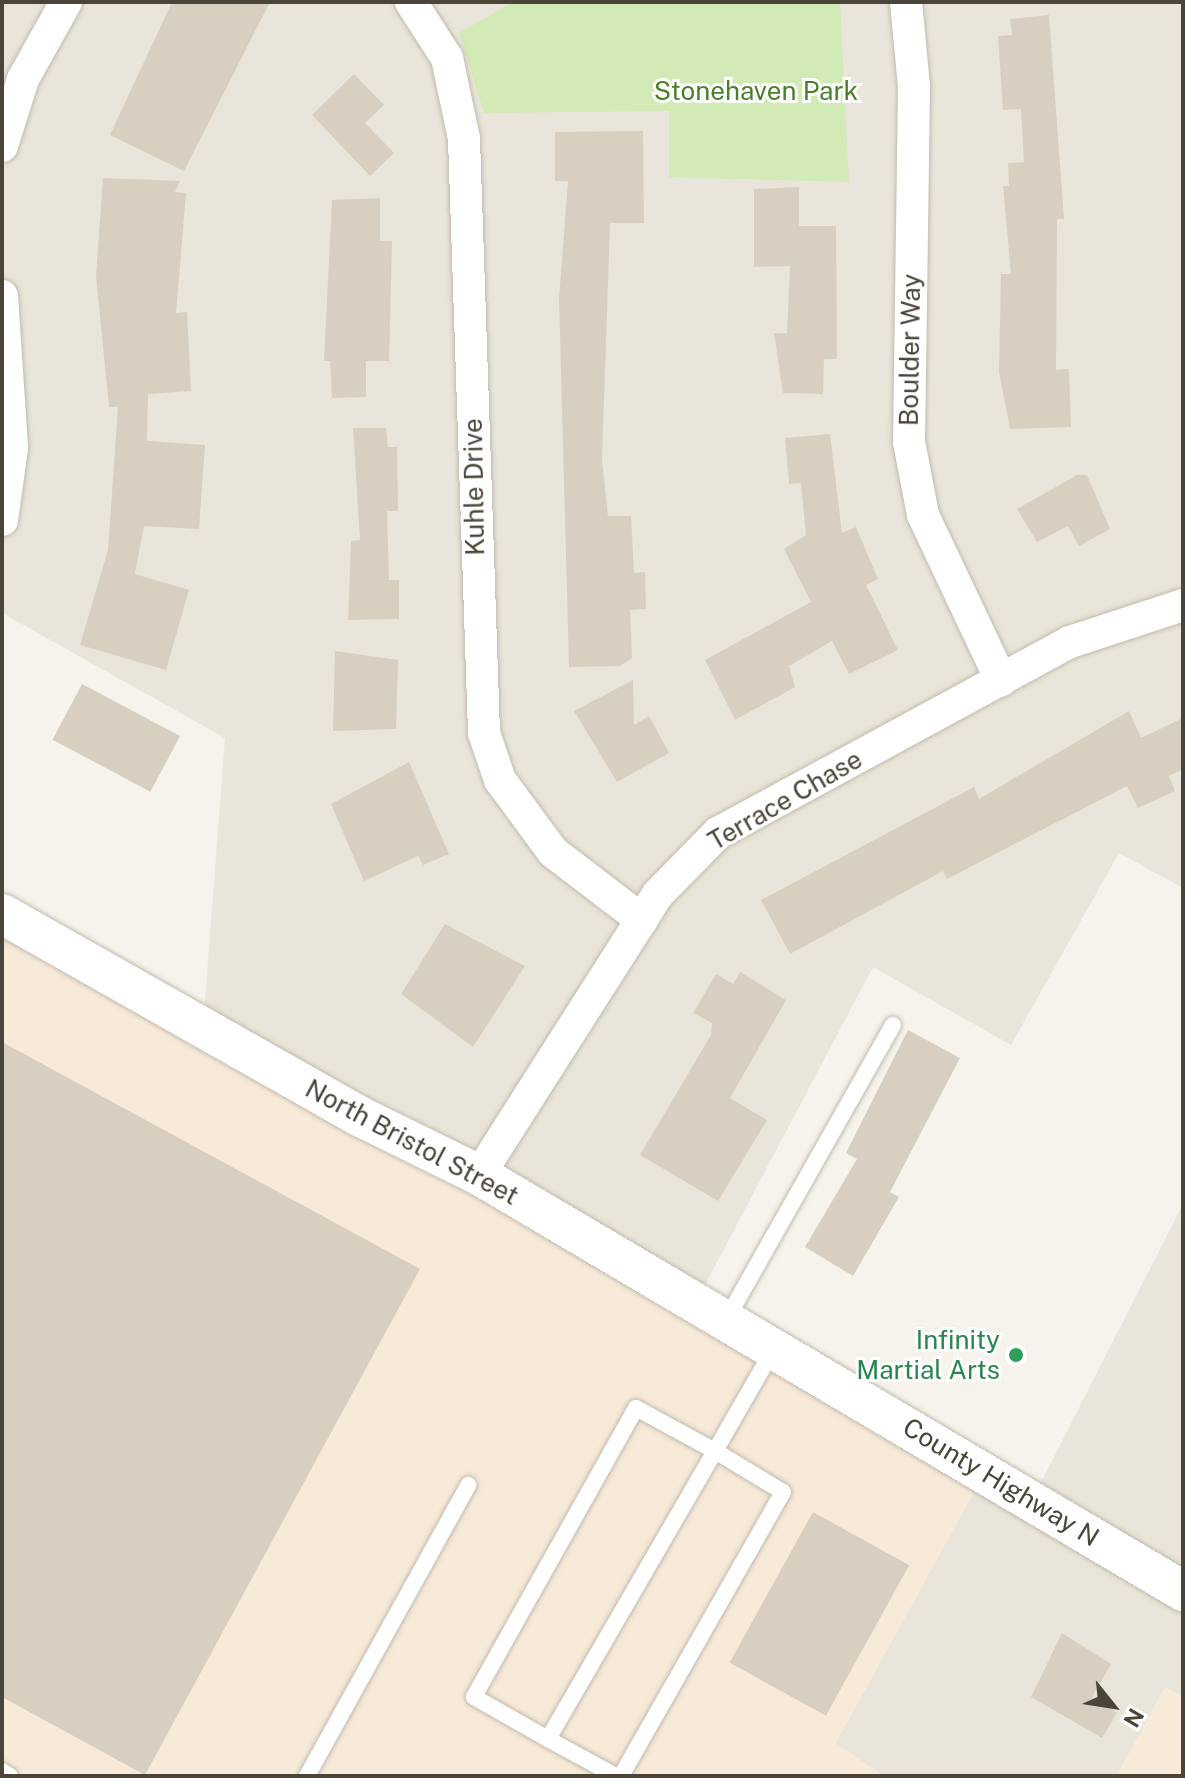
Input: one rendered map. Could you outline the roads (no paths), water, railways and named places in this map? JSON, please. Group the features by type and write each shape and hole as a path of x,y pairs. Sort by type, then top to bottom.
{"street":[{"path":"2,146 23,79 66,2"},
{"name":"Kuhle Drive","path":"411,2 447,58 464,139 484,733 500,780 553,852 642,920"},
{"name":"Boulder Way","path":"906,2 914,87 909,442 923,515 1001,680"},
{"path":"2,296 6,487 2,520"},
{"name":"Terrace Chase","path":"479,1175 642,920 687,859 718,833 1070,642 1183,605"},
{"name":"North Bristol Street","path":"2,914 359,1116 479,1175 819,1375"},
{"name":"County Highway N","path":"819,1375 1183,1591"}],"lane":[{"path":"726,1320 893,1025"},
{"path":"548,1739 774,1349"},
{"path":"636,1408 783,1492 619,1776 548,1739 474,1697 636,1408"},
{"path":"307,1776 468,1485"},
{"path":"2,1771 10,1776"}],"place":[{"name":"Infinity Martial Arts","path":"1016,1355"}],"park label":[{"name":"Stonehaven Park","path":"756,91"}]}
